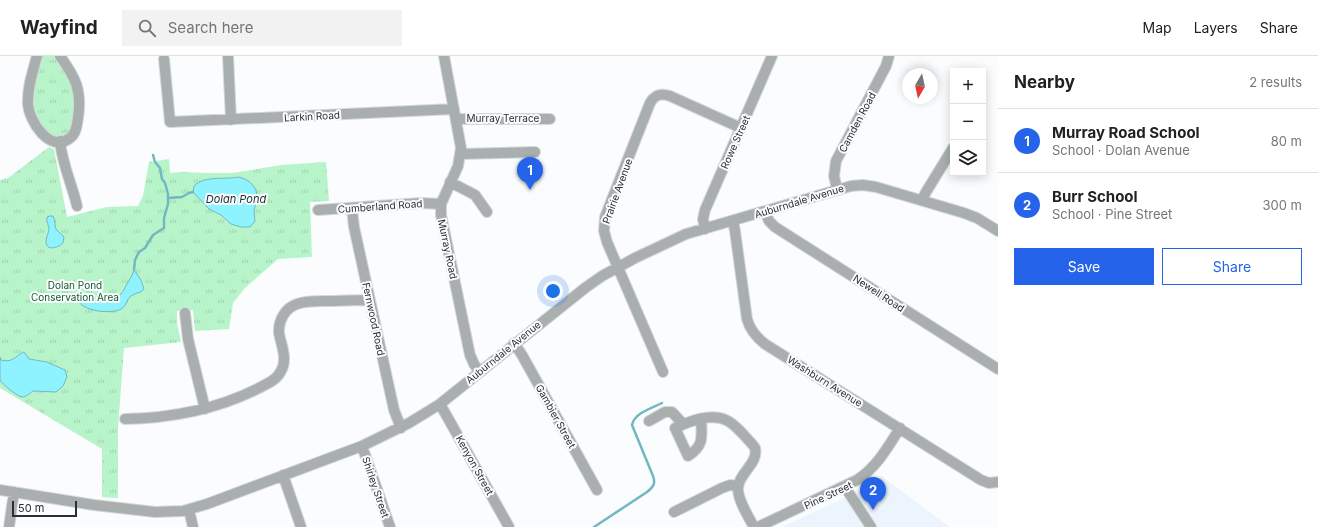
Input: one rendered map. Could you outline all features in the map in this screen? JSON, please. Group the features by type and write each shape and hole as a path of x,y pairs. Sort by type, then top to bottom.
{"street":[{"path":"37,56 28,93 29,113 34,124 42,134 51,140 60,141 70,138 75,130 80,100 75,79 60,56"},
{"path":"228,56 230,120"},
{"name":"Murray Road","path":"444,56 460,141 460,154 458,166 441,204 442,220 470,355 474,364 480,371"},
{"name":"Rowe Street","path":"705,229 703,219 705,210 772,56"},
{"name":"Camden Road","path":"837,189 834,176 836,161 886,66 889,56"},
{"name":"Larkin Road","path":"164,59 170,122 455,114"},
{"name":"Prairie Avenue","path":"663,372 606,238 604,231 604,220 653,98 658,95 667,95 741,128"},
{"name":"Murray Terrace","path":"455,114 550,119"},
{"path":"60,141 64,165 72,185 77,206"},
{"path":"460,154 535,152"},
{"path":"922,200 950,153"},
{"path":"450,182 475,196 487,212"},
{"name":"Auburndale Avenue","path":"0,490 134,510 170,512 189,510 362,446 401,428 440,404 584,288 618,266 680,237 837,189 851,186 870,186 922,200 971,216 998,231"},
{"name":"Cumberland Road","path":"318,210 352,209 421,203 441,204"},
{"name":"Fernwood Road","path":"352,209 354,227 369,300 394,410 401,428"},
{"name":"Newell Road","path":"765,212 769,221 775,227 998,369"},
{"name":"Washburn Avenue","path":"733,221 736,230 748,324 753,332 765,344 981,480 989,483 998,482"},
{"path":"125,419 171,416 205,409 246,394 269,383 278,376 282,370 284,359 279,331 280,324 284,313 293,305 308,302 369,300"},
{"path":"185,313 188,339 205,409"},
{"name":"Gambier Street","path":"514,343 597,490"},
{"name":"Kenyon Street","path":"440,404 509,527"},
{"path":"649,421 665,412 672,412 683,424"},
{"path":"701,419 701,441 697,448 688,456 675,428 690,421 701,419 717,418 730,422 755,448 755,457 741,478 738,486 740,498 754,527"},
{"name":"Pine Street","path":"758,527 845,487 863,476 882,456 900,428"},
{"name":"Shirley Street","path":"362,446 390,527"},
{"path":"283,475 301,527"},
{"path":"674,512 722,488 730,485 738,486"},
{"path":"845,487 871,527"},
{"path":"9,527 14,492"},
{"path":"189,510 193,527"}],"shaded area":[{"path":"881,476 950,527 782,527 855,493 868,486"}],"green space":[{"path":"41,56 55,56 74,91 75,101 72,125 66,135 60,137 54,136 43,126 38,118 33,104 33,86"},
{"name":"Dolan Pond Conservation Area","path":"49,147 54,149 67,217 107,207 138,206 143,196 149,162 169,159 170,173 233,173 281,165 326,162 329,201 310,202 312,257 278,259 245,288 233,303 229,329 195,331 193,310 177,311 177,323 181,342 124,348 118,427 118,498 102,497 102,449 0,388 0,180 8,178"}],"water":[{"name":"Dolan Pond","path":"238,177 252,184 257,195 254,208 255,221 250,227 241,227 231,224 221,215 209,209 193,192 194,186 204,180"},
{"path":"53,216 56,229 64,237 63,243 53,248 49,247 46,242 49,230 47,217"},
{"path":"134,270 141,280 144,289 131,296 125,306 121,309 107,312 93,310 81,305 78,300 76,295 81,292 90,297 101,300 117,297 123,292"},
{"path":"23,352 29,359 47,362 65,370 67,377 63,386 56,392 33,391 27,396 22,397 17,395 1,382 0,357 1,360 8,361"}],"waterway":[{"path":"134,270 135,260 139,252 145,248 153,235 164,228 164,218 168,204 168,194 165,183 162,179 160,168 155,162 153,155"},
{"path":"168,198 182,197 193,192"},
{"path":"594,527 651,489 654,481 653,476 632,425 633,421 640,414 662,403"}],"place":[{"name":"Murray Road School","path":"530,190"},
{"name":"Burr School","path":"873,510"}]}
